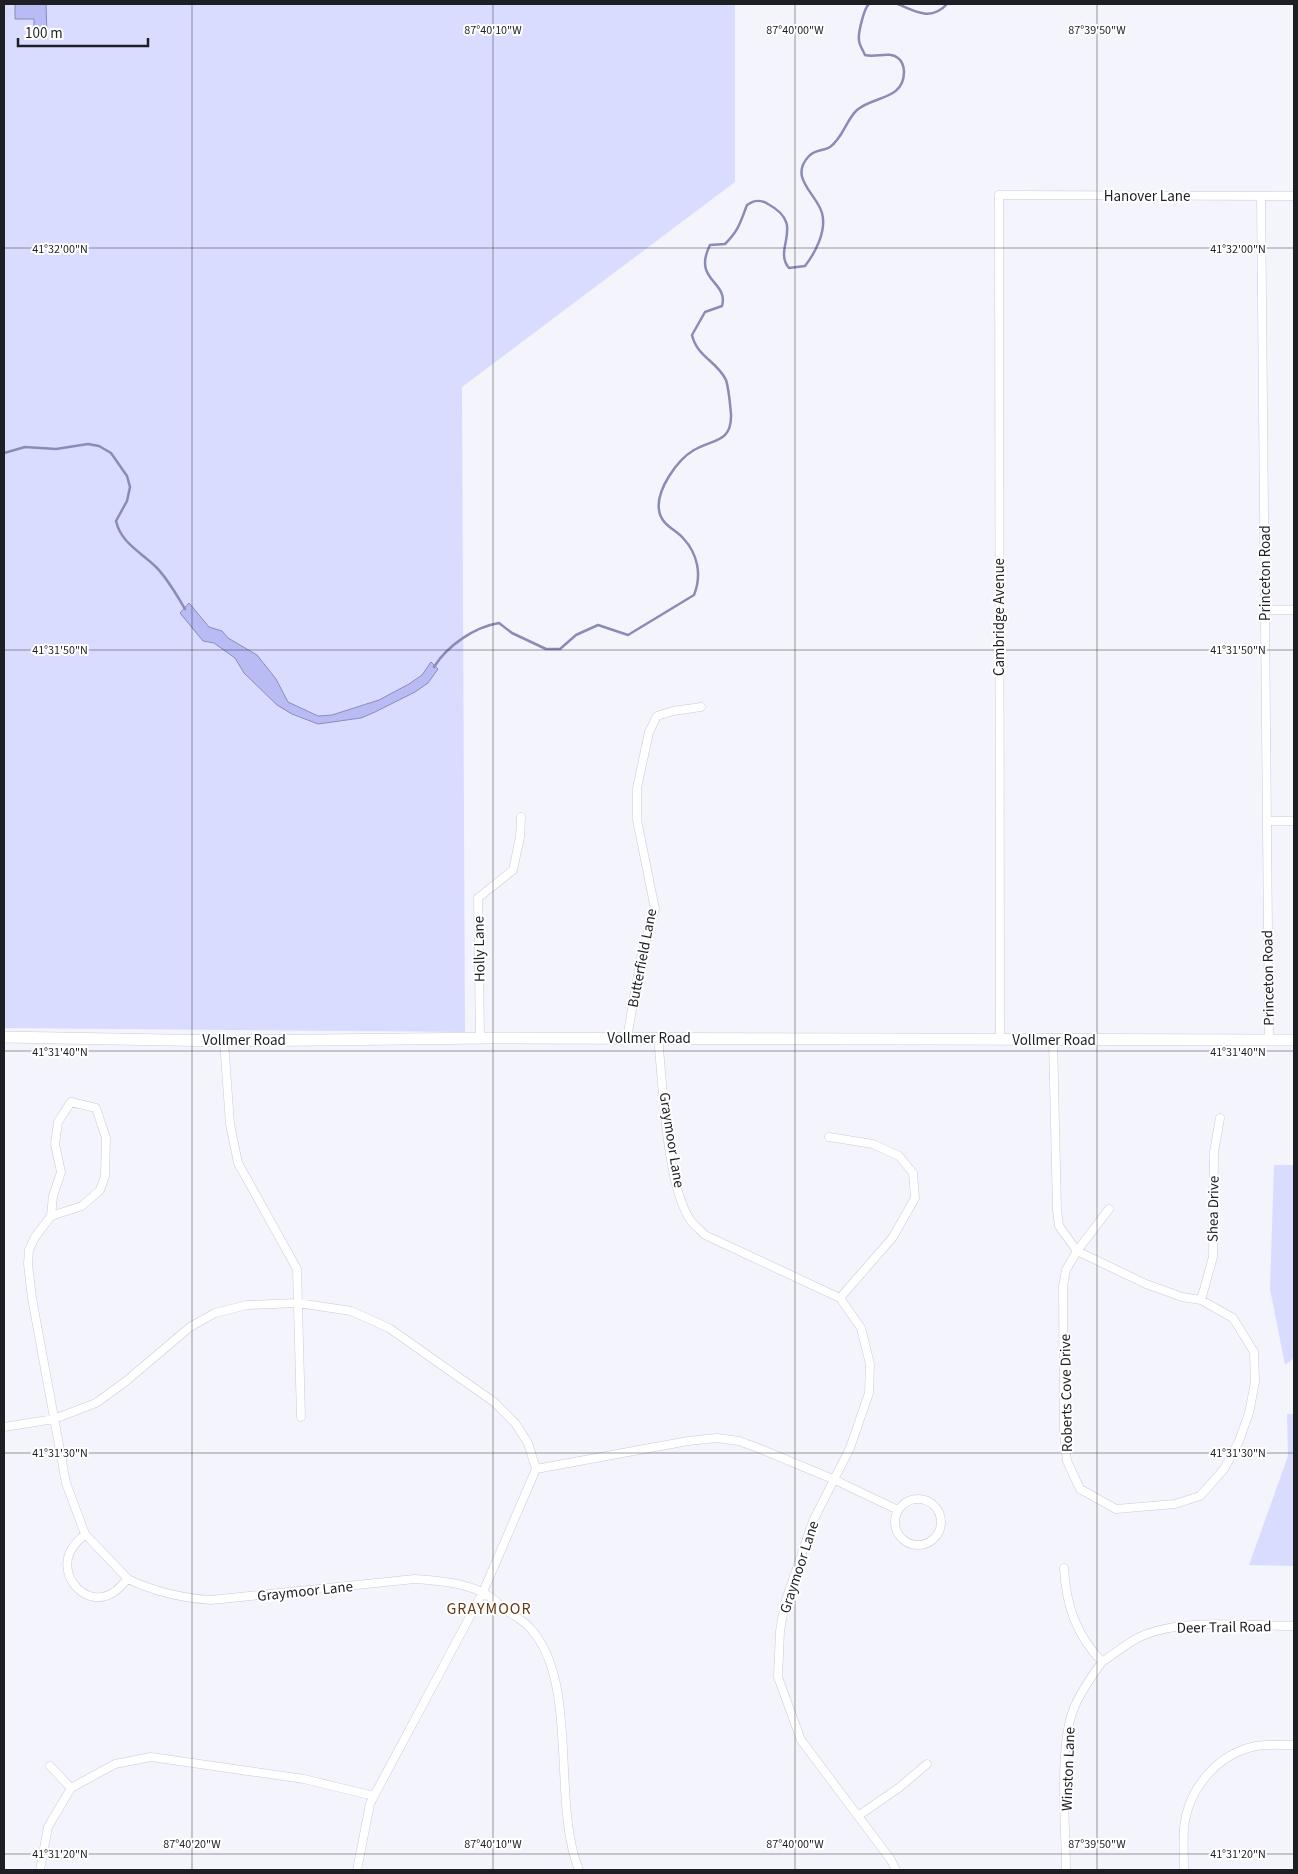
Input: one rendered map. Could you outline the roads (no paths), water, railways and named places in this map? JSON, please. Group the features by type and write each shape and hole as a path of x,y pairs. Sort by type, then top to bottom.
{"main road":[{"name":"Vollmer Road","path":"4,1037 224,1041 480,1038 1294,1040"}],"street":[{"name":"Hanover Lane","path":"999,195 1294,196"},
{"name":"Cambridge Avenue","path":"999,195 1000,1040"},
{"name":"Princeton Road","path":"1261,196 1269,1040"},
{"path":"1265,610 1294,610"},
{"name":"Butterfield Lane","path":"627,1038 641,958 655,909 637,820 637,788 649,732 657,716 673,711 701,707"},
{"name":"Holly Lane","path":"480,1038 478,898 513,870 520,837 521,817"},
{"path":"1267,821 1294,821"},
{"name":"Graymoor Lane","path":"658,1038 673,1172 682,1203 691,1220 705,1235 840,1298 861,1328 870,1364 869,1393 835,1480 813,1521 785,1604 780,1631 778,1677 801,1740 891,1860 896,1870"},
{"name":"Roberts Cove Drive","path":"1053,1040 1059,1226 1077,1251 1146,1284 1182,1297 1201,1300 1233,1318 1254,1352 1255,1382 1249,1413 1239,1441 1224,1469 1200,1496 1175,1504 1116,1509 1080,1490 1067,1461 1064,1434 1063,1286 1066,1270 1077,1251"},
{"path":"224,1041 227,1099 238,1163 297,1269 301,1417"},
{"name":"Graymoor Lane","path":"51,1216 82,1206 100,1190 105,1176 106,1138 96,1108 71,1102 58,1122 55,1144 61,1172 53,1196 51,1216 35,1237 29,1250 28,1264 32,1298 66,1483 85,1534 128,1579 141,1585 184,1598 211,1600 415,1580 448,1581 483,1592 531,1628 545,1652 557,1684 568,1827 571,1851 579,1870"},
{"name":"Shea Drive","path":"1201,1300 1212,1257 1214,1152 1220,1118"},
{"path":"829,1137 874,1144 899,1156 913,1173 915,1198 893,1237 840,1298"},
{"path":"1077,1251 1109,1209"},
{"path":"4,1427 54,1419 96,1403 125,1382 190,1328 215,1313 247,1306 298,1303 351,1311 389,1328 494,1402 515,1423 528,1444 536,1469 483,1592 370,1804 357,1870"},
{"path":"536,1469 688,1441 717,1438 739,1441 758,1448 835,1480 898,1510"},
{"path":"910,1500 925,1500 932,1504 940,1517 938,1532 934,1538 921,1544 906,1542 897,1531 895,1517 898,1510 910,1500"},
{"path":"85,1534 69,1554 67,1565 71,1583 82,1594 98,1596 113,1593 128,1579"},
{"path":"1064,1568 1066,1594 1078,1632 1102,1662"},
{"name":"Deer Trail Road","path":"1102,1662 1143,1636 1169,1628 1194,1626 1294,1626"},
{"name":"Winston Lane","path":"1066,1870 1067,1734 1073,1709 1084,1687 1102,1662"},
{"path":"1184,1870 1184,1827 1194,1794 1204,1778 1221,1762 1243,1750 1258,1746 1294,1745"},
{"path":"40,1870 48,1827 71,1788 115,1764 140,1758 156,1757 304,1779 374,1796"},
{"path":"858,1816 900,1787 927,1764"},
{"path":"50,1766 71,1788"}],"water":[{"path":"15,4 46,4 47,34 34,35 34,19 15,19"},
{"path":"189,603 209,627 222,631 228,638 257,655 276,679 288,702 318,716 332,715 379,700 422,675 431,662 438,669 428,683 415,692 375,712 361,718 318,724 292,714 277,705 244,673 235,658 214,643 203,641 180,613"}],"waterway":[{"path":"434,667 454,645 471,633 490,625 499,623 512,633 546,649 560,649 576,635 598,625 628,635 694,595 698,580 695,558 683,538 662,519 659,502 664,485 681,461 701,446 720,439 725,435 730,423 730,401 726,380 718,368 698,349 692,335 705,312 722,306 723,298 721,291 708,274 705,266 706,257 710,245 725,244 733,235 739,226 747,205 760,201 765,202 779,212 785,220 787,236 784,253 789,268 805,266 809,261 819,241 823,220 819,206 803,179 801,172 803,164 811,154 830,147 857,110 864,105 893,93 903,81 903,66 898,58 891,55 865,55 860,46 860,27 865,10 869,4"},
{"path":"898,4 917,12 929,14 947,4"},
{"path":"4,453 25,447 56,449 88,444 99,446 111,453 127,476 130,487 127,501 116,521 119,529 132,547 160,572 172,587 185,609"}],"district":[{"name":"GRAYMOOR","path":"489,1608"}]}
